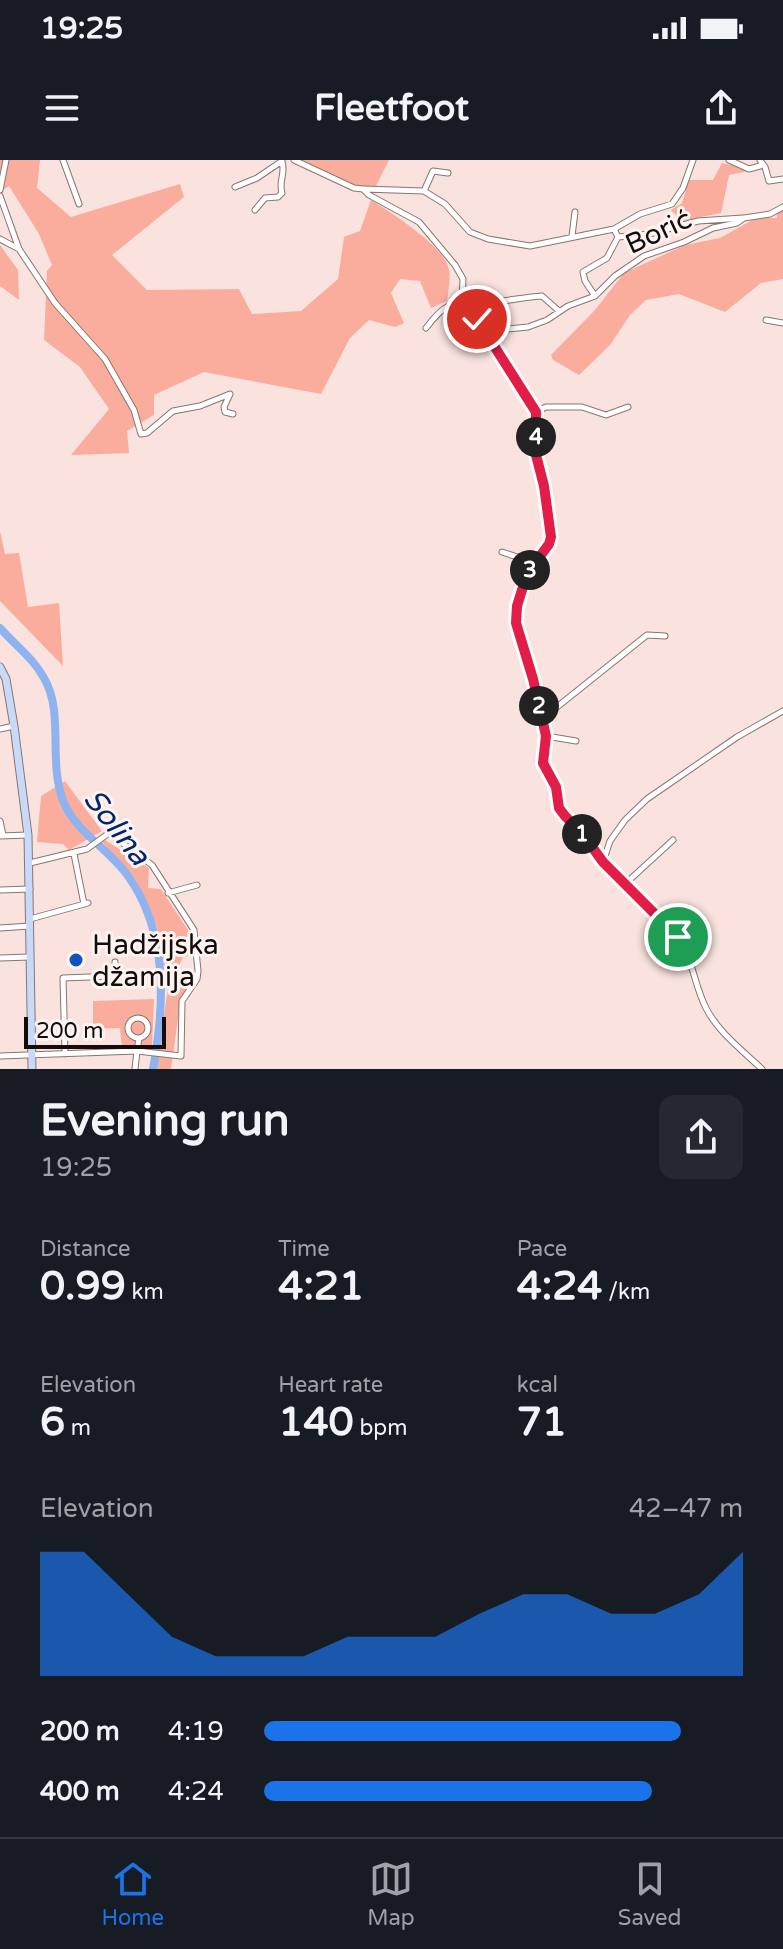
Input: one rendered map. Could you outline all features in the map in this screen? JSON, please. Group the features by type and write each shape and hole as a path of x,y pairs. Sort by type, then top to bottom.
{"main road":[{"path":"0,667 6,679 14,726 28,835 32,1069"}],"street":[{"path":"6,160 0,193 19,249 55,303 105,359 134,410 141,434 159,425 173,411 200,406 230,394 224,407 225,412 233,414"},
{"path":"63,160 79,204"},
{"path":"294,160 354,188 424,191 445,204 470,232 488,239 530,246 614,229 640,214 672,204 683,188 693,160"},
{"path":"729,160 749,169 760,166 761,161"},
{"path":"235,187 257,178 282,161 282,193 278,197 265,198 255,210"},
{"path":"761,161 769,181 783,179"},
{"path":"424,191 433,171 448,173"},
{"path":"363,189 419,222 455,265 463,279 462,300 487,331 488,338 502,355 536,412 535,451 544,486 551,537 521,589 516,623 546,736 543,763 556,787 559,808 603,862 678,937 686,948 712,1019 762,1069"},
{"name":"Borić","path":"487,331 528,327 547,320 559,311 595,296 615,276 644,256 713,228 770,214 783,207"},
{"path":"572,236 575,212"},
{"path":"618,237 649,234 698,221 744,218"},
{"path":"614,229 618,237"},
{"path":"595,296 583,272 607,258 618,237"},
{"path":"0,239 19,249"},
{"path":"426,328 439,311 462,300 490,303 542,296 559,311"},
{"path":"766,320 783,323"},
{"path":"536,412 546,407 582,407 606,415 628,407"},
{"path":"502,552 535,563"},
{"path":"542,719 647,635 665,636"},
{"path":"603,862 610,841 647,799 783,711"},
{"path":"0,729 14,726"},
{"path":"546,736 576,741"},
{"path":"0,821 1,836 28,835"},
{"path":"0,1056 150,1050 181,1056 182,1001 197,979 194,930 152,865 107,835 74,854 30,863"},
{"path":"625,884 673,840"},
{"path":"0,928 30,923 86,904 74,854"},
{"path":"168,893 197,885"},
{"path":"0,890 31,889"},
{"path":"0,958 31,957"},
{"path":"65,1054 63,978 116,976 115,962"},
{"path":"135,1069 139,1038 146,1033 147,1025 137,1018 129,1022 128,1031 139,1038"}],"shaded area":[{"path":"0,160 40,160 37,188 71,217 180,184 184,197 112,255 147,290 239,289 252,314 301,311 338,279 344,237 360,231 371,200 416,231 446,261 450,281 447,301 431,308 420,281 400,279 391,293 404,323 395,327 369,320 350,338 321,394 204,372 154,395 154,415 127,431 129,453 71,455 109,409 80,367 44,340 47,271 52,265 39,234 9,186 0,192"},
{"path":"294,160 389,160 376,186 354,188"},
{"path":"722,163 754,170 729,175 721,213 682,221 671,210 682,203 689,180 713,180"},
{"path":"783,210 783,279 761,283 725,312 679,294 646,300 630,315 610,345 579,375 553,360 551,355 595,310 624,273 685,245 720,238 756,218 777,218 777,211"},
{"path":"0,245 18,270 19,300 0,286"},
{"path":"0,531 5,554 19,553 28,607 59,603 63,666 0,601"},
{"path":"65,781 102,831 69,850 63,844 37,842 41,796"},
{"path":"105,840 149,868 148,888 161,889 190,933 192,955 183,957 179,966 164,968 157,927 137,882 102,842"},
{"path":"169,981 188,982 178,1019 171,1069 156,1069"},
{"path":"154,999 152,1048 122,1048 120,1028 93,1029 93,1001"}],"waterway":[{"name":"Solina","path":"0,628 35,664 50,692 54,707 59,787 69,813 128,876 150,921 157,945 161,994 153,1069"}],"place":[{"name":"Hadžijska džamija","path":"76,960"}],"route":[{"path":"477,319 536,412 535,451 544,486 551,537 527,574 517,606 516,623 546,736 543,763 556,787 559,808 565,816 603,862 678,937"}]}
